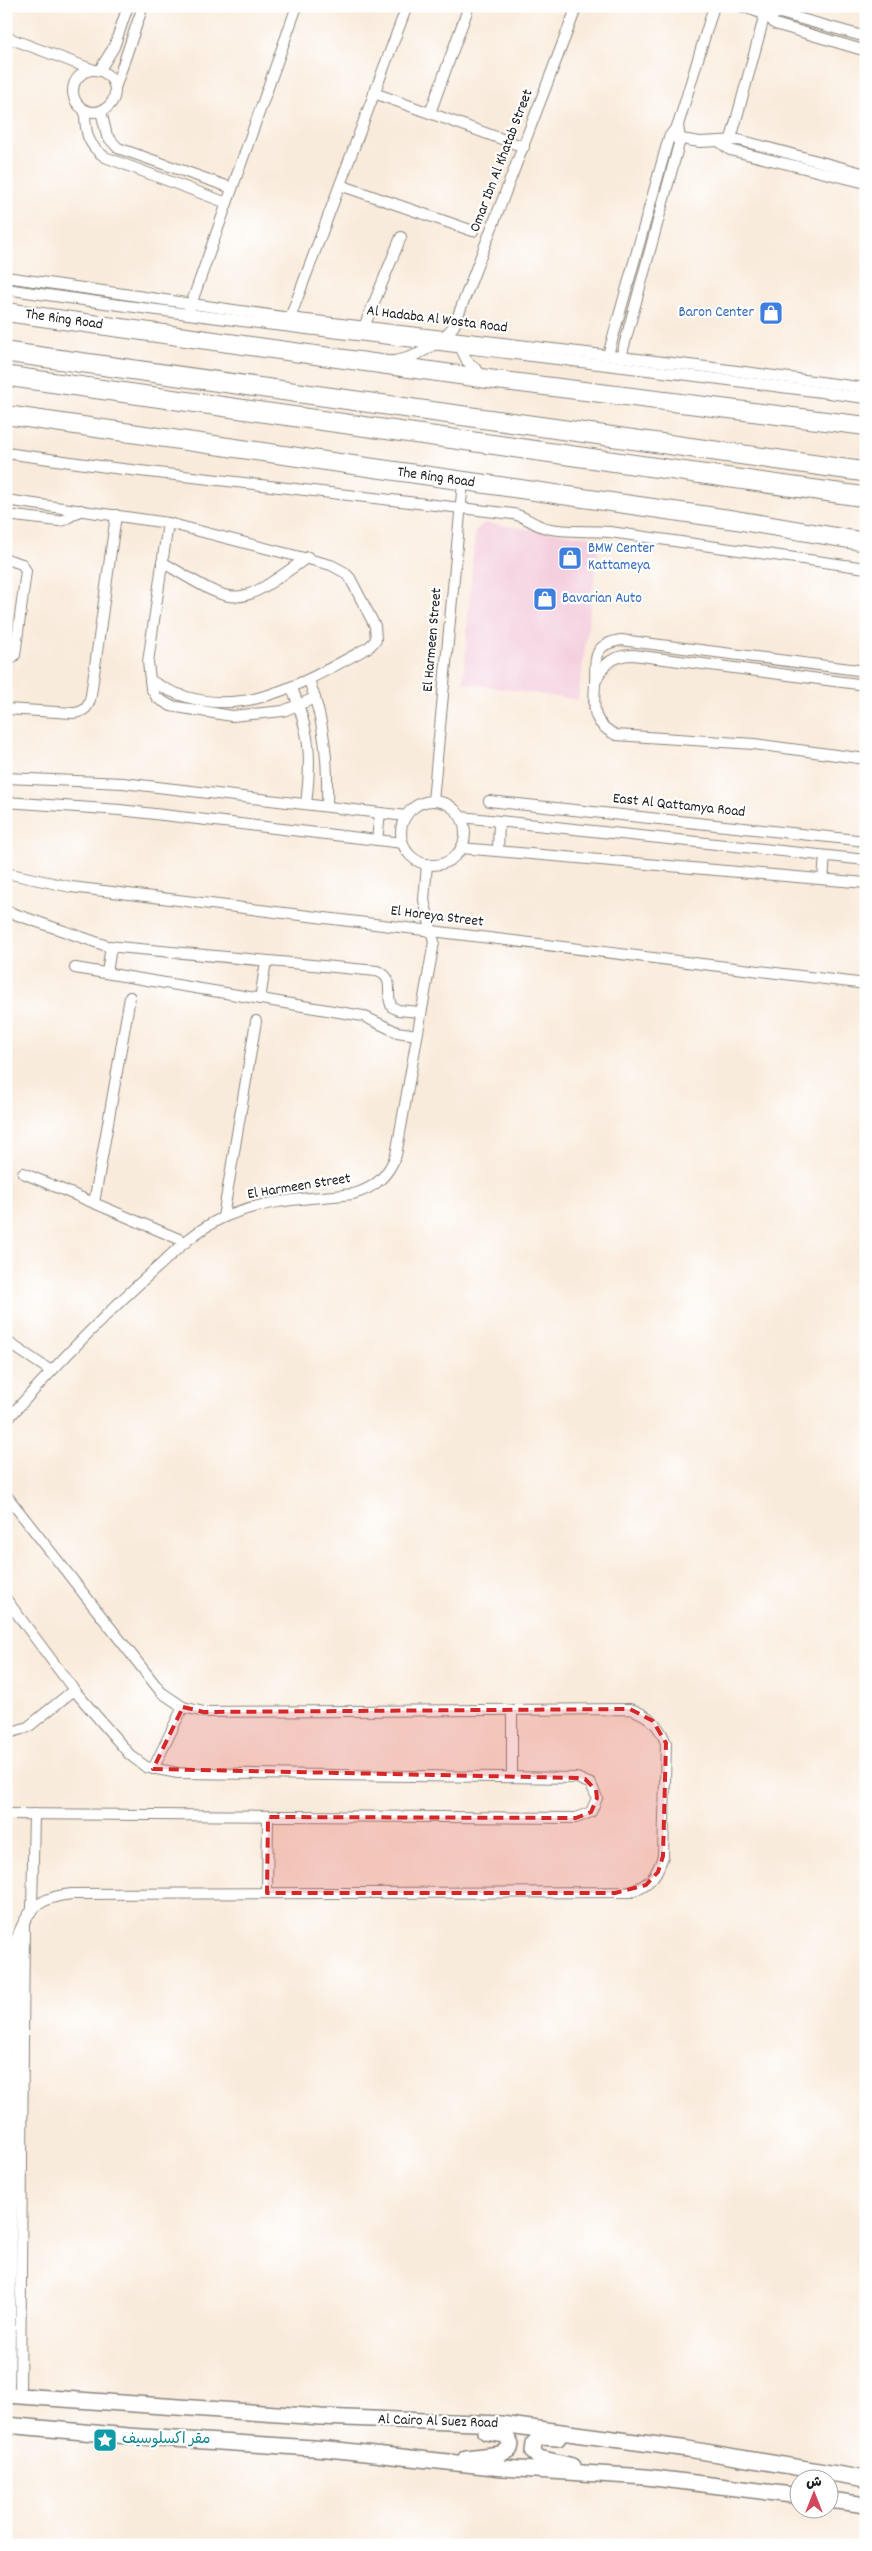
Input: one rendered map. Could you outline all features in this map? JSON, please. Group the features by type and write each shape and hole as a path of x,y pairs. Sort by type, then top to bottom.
{"highway":[{"name":"The Ring Road","path":"6,312 378,362 488,379 866,426"},
{"path":"6,352 866,472"},
{"path":"6,376 866,497"},
{"name":"The Ring Road","path":"6,415 736,520 866,542"}],"main road":[{"name":"Al Cairo Al Suez Road","path":"12,2396 244,2412 443,2423 501,2424 738,2457 866,2479"},
{"path":"443,2423 464,2430 506,2435 511,2444 506,2453 448,2462"},
{"path":"6,2424 128,2436 328,2449 503,2468 693,2482 790,2495"},
{"path":"586,2435 565,2438 540,2437 536,2439 532,2447 539,2458 570,2465 587,2473"},
{"path":"840,2501 866,2505"}],"street":[{"path":"128,6 114,47 97,71 79,76 73,84 74,100 85,111 87,138 94,149 104,158 227,202"},
{"path":"85,111 101,111 112,102 143,6"},
{"path":"188,310 297,6"},
{"path":"290,318 407,6"},
{"path":"430,113 469,6"},
{"name":"Omar Ibn Al Khatab Street","path":"488,379 472,366 451,336 577,6"},
{"path":"608,355 669,137 678,125 714,6"},
{"path":"741,6 766,14 780,13 866,38"},
{"path":"766,14 775,24 866,51"},
{"path":"731,139 766,14"},
{"path":"824,39 828,27"},
{"path":"6,37 110,77 115,88"},
{"path":"374,93 524,148"},
{"path":"101,111 106,136 118,148 232,188"},
{"path":"622,357 680,140 678,125"},
{"path":"669,137 680,140 720,142 731,139 866,174"},
{"path":"720,142 730,150 866,183"},
{"path":"340,185 474,231"},
{"path":"651,200 664,203"},
{"path":"364,326 401,237"},
{"path":"633,264 646,268"},
{"name":"Al Hadaba Al Wosta Road","path":"6,277 188,310 290,318 451,336 866,388"},
{"name":"Al Hadaba Al Wosta Road","path":"6,289 188,310 434,346 606,364 866,398"},
{"path":"378,362 413,357 451,336"},
{"path":"6,453 114,468 518,515 541,527 553,530 580,533 610,532 866,568"},
{"name":"El Harmeen Street","path":"433,801 463,482"},
{"path":"6,500 168,523 308,557 344,572 354,586 377,633 372,645 309,680 263,698 217,701 177,694 150,680"},
{"path":"6,515 58,521 64,520 81,510"},
{"path":"6,709 73,714 82,712 88,707 116,515"},
{"path":"168,523 148,662 154,693 165,704 215,714 258,715 299,706 315,698"},
{"path":"162,562 215,593 236,598 256,593 308,557"},
{"path":"6,559 22,564 26,571 15,655 6,664"},
{"path":"866,672 620,640 604,646 596,656 595,682 595,714 604,727 616,735 754,744 866,759"},
{"path":"646,656 648,643"},
{"path":"595,682 602,667 613,659 626,655 866,685"},
{"path":"770,672 772,659"},
{"path":"309,680 321,714 327,750 327,806"},
{"path":"292,688 307,730 310,752 306,804"},
{"path":"215,714 217,701"},
{"path":"6,778 123,783 406,816"},
{"path":"433,801 449,805 461,817 465,832 461,848 447,861 427,864 413,857 403,843 402,834 406,816 418,805 433,801"},
{"name":"East Al Qattamya Road","path":"489,801 866,841"},
{"path":"6,802 120,810 403,843"},
{"path":"377,840 380,813"},
{"path":"461,817 866,860"},
{"path":"498,851 499,821"},
{"path":"461,848 866,882"},
{"path":"823,879 824,856"},
{"name":"El Harmeen Street","path":"6,1421 88,1331 186,1242 223,1217 285,1201 365,1191 384,1176 396,1155 434,942 424,900 427,864"},
{"name":"El Horeya Street","path":"6,873 71,886 866,984"},
{"path":"6,911 92,942 111,946 381,972 387,977 390,984 389,1000 392,1007 398,1010 420,1012"},
{"path":"107,973 111,946"},
{"path":"260,999 266,961"},
{"path":"74,968 363,1016 397,1032 417,1035"},
{"path":"94,1203 130,997"},
{"path":"223,1217 256,1021"},
{"path":"22,1173 186,1242"},
{"path":"6,1341 51,1371"},
{"path":"6,1495 162,1692 183,1707 204,1712 630,1709 642,1713 653,1721 661,1731 666,1743 663,1856 658,1872 646,1885 631,1892 72,1894 51,1898 32,1909 24,1920 16,1940 12,2396"},
{"path":"6,1599 74,1690 130,1755 154,1769 178,1773 585,1779 596,1790 596,1806 591,1812 576,1818 6,1814"},
{"path":"6,1734 28,1726 74,1690"},
{"path":"154,1769 183,1707"},
{"path":"512,1711 512,1777"},
{"path":"32,1909 34,1814"},
{"path":"267,1893 268,1817"}],"highlighted area":[{"path":"183,1707 204,1712 630,1709 653,1721 666,1743 663,1856 658,1872 646,1885 615,1893 267,1893 268,1817 576,1818 591,1812 597,1798 596,1790 585,1779 577,1778 153,1769"}],"shaded area":[{"path":"484,523 600,538 578,700 463,683 475,531"}],"place":[{"name":"Baron Center","path":"771,313"},
{"name":"BMW Center Kattameya","path":"570,558"},
{"name":"Bavarian Auto","path":"545,599"},
{"name":"مقر اكسلوسيف","path":"105,2440"}]}
